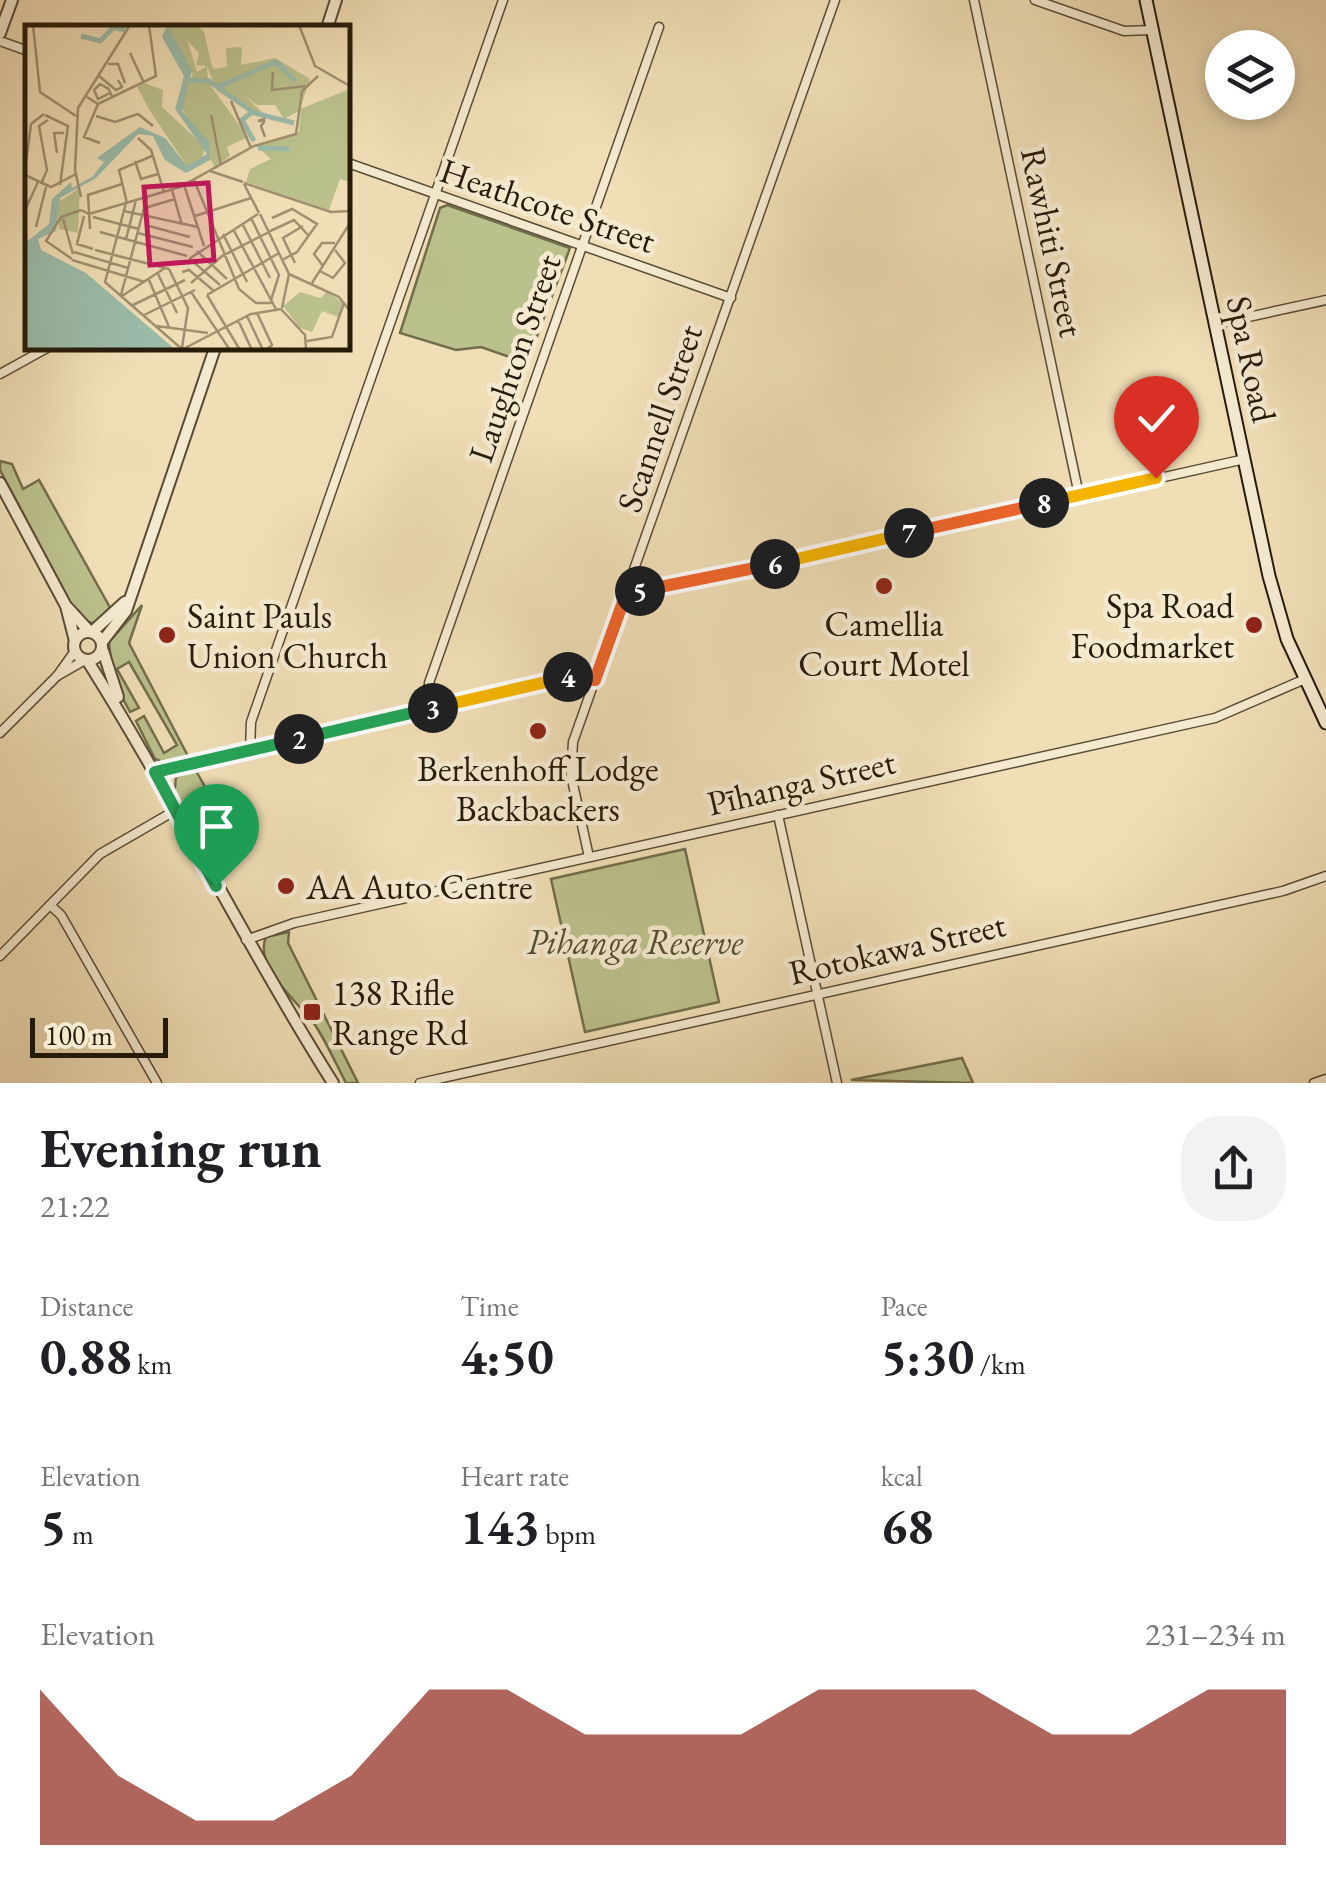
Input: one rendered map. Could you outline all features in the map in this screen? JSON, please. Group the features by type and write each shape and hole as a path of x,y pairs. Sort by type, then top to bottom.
{"main road":[{"name":"Spa Road","path":"1146,0 1278,610 1326,723"}],"street":[{"path":"0,33 12,0"},
{"path":"328,25 336,0"},
{"path":"250,750 251,722 503,0"},
{"name":"Scannell Street","path":"589,858 570,757 835,0"},
{"name":"Rawhiti Street","path":"974,0 1079,495"},
{"path":"1034,0 1124,32 1153,30"},
{"name":"Laughton Street","path":"428,709 428,682 658,27"},
{"path":"0,42 25,50"},
{"name":"Heathcote Street","path":"350,164 730,298"},
{"path":"1216,324 1326,300"},
{"path":"0,374 42,350"},
{"path":"57,676 86,660 119,624 214,350"},
{"path":"628,588 656,590 1245,459"},
{"path":"0,483 66,606 75,646 121,710 246,940 333,1083"},
{"path":"0,733 57,676 75,646 129,598"},
{"path":"66,606 102,646 121,710"},
{"path":"155,772 569,677 595,680"},
{"name":"Pīhanga Street","path":"246,940 294,923 1214,718 1305,679"},
{"path":"0,956 116,842 176,810"},
{"path":"778,815 837,1083"},
{"name":"Rotokawa Street","path":"420,1083 1283,890 1326,876"},
{"path":"50,904 61,915 157,1083"},
{"path":"1314,1083 1326,1080"}],"green space":[{"path":"447,205 570,248 527,363 481,347 456,350 400,333 440,208"},
{"path":"0,461 12,464 23,489 39,480 113,613 94,624 84,620 71,604 0,470"},
{"path":"142,605 129,643 189,758 165,763 155,759 136,721 144,716 164,753 177,745 129,662 117,669 139,708 130,712 113,680 109,642"},
{"path":"195,769 235,840 228,841 206,801 200,804 202,830 225,872 219,875 174,796 176,777"},
{"name":"Pihanga Reserve","path":"685,849 719,1002 585,1032 551,879"},
{"path":"289,932 288,943 358,1083 346,1083 315,1025 266,961 266,937"},
{"path":"962,1058 973,1083 851,1080"}],"place":[{"name":"Camellia Court Motel","path":"884,586"},
{"name":"Spa Road Foodmarket","path":"1254,625"},
{"name":"Saint Pauls Union Church","path":"167,635"},
{"name":"Berkenhoff Lodge Backbackers","path":"538,731"},
{"name":"AA Auto Centre","path":"286,886"},
{"name":"138 Rifle Range Rd","path":"312,1012"}],"route":[{"path":"216,886 155,772 569,677 595,680 628,588 656,590 1156,478"}]}
